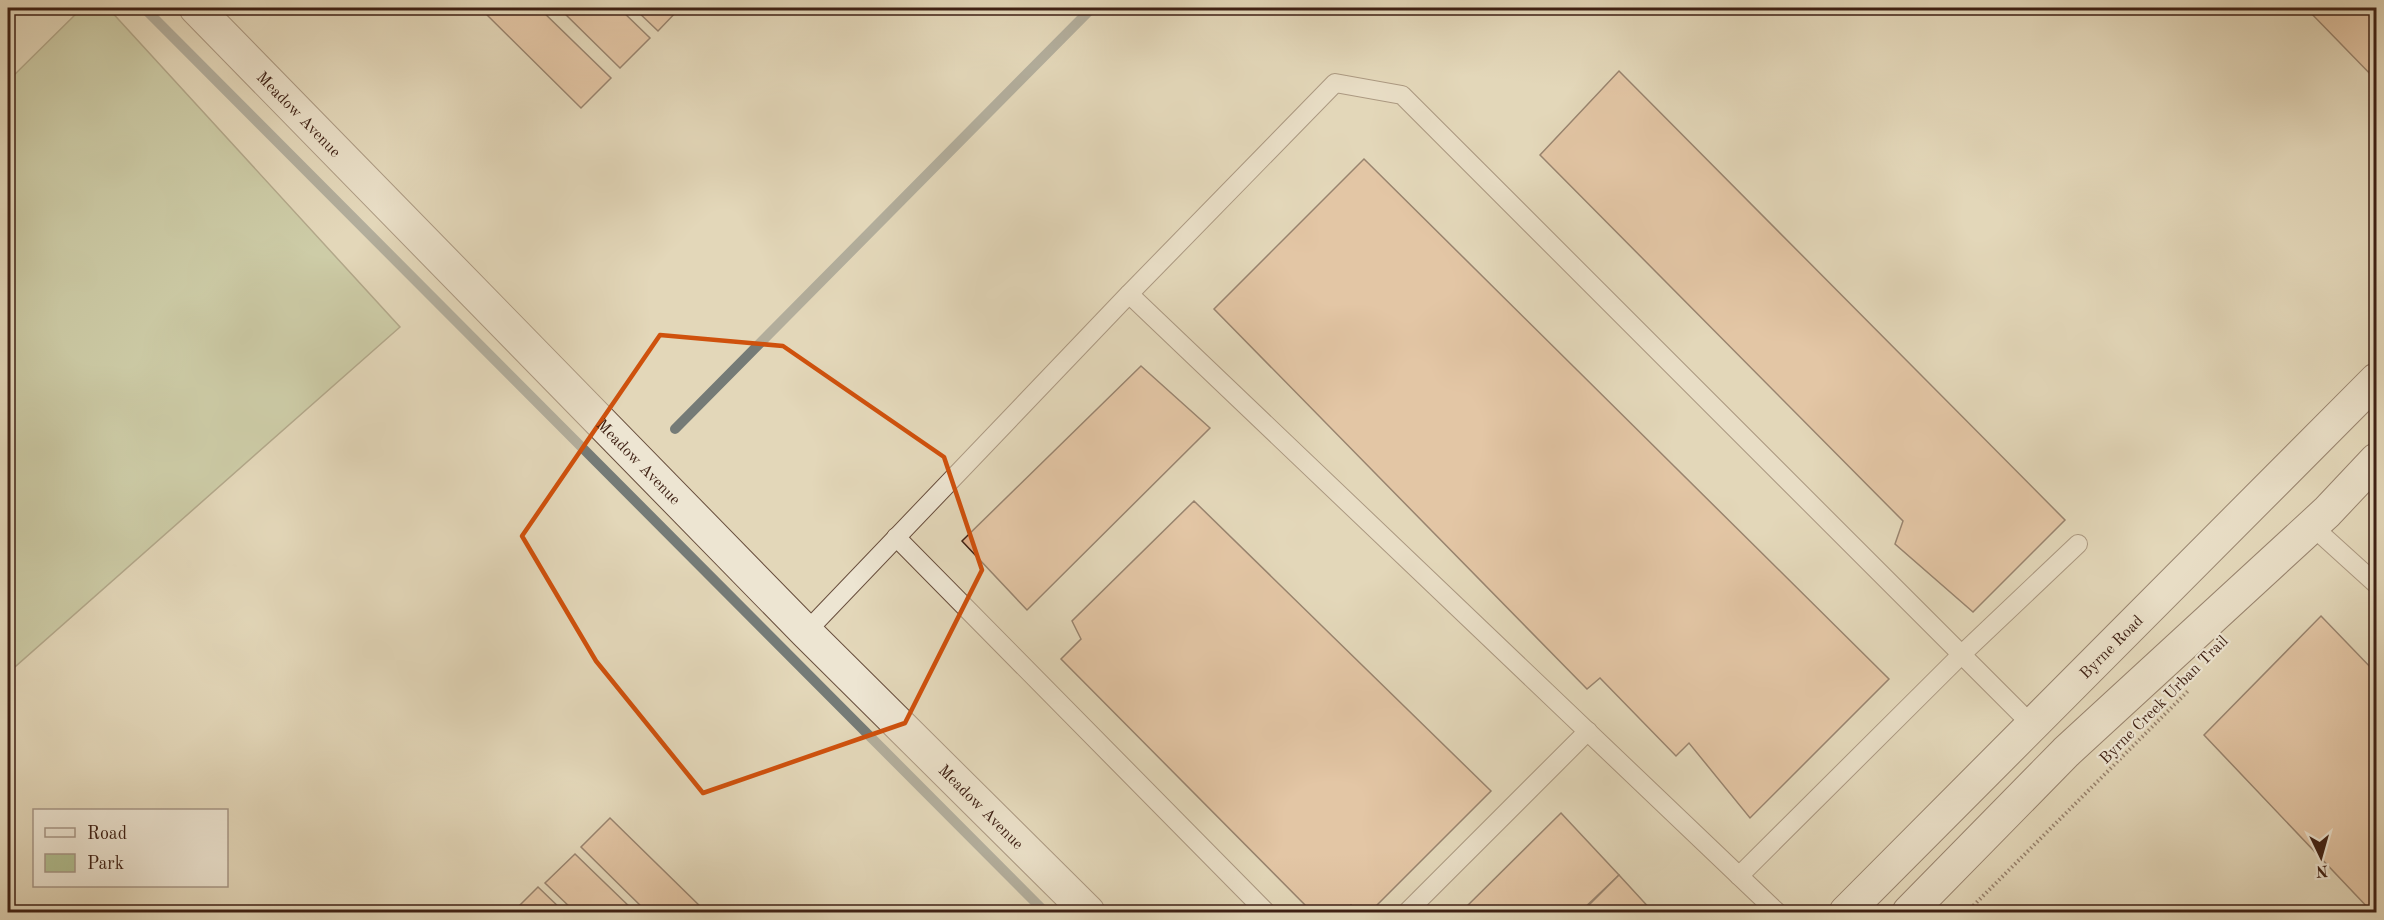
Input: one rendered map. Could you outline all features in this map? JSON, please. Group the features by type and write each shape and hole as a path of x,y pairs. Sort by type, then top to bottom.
{"main road":[{"name":"Meadow Avenue","path":"196,8 806,632 1088,912"},
{"name":"Byrne Road","path":"1845,912 2376,380"},
{"path":"1909,912 2066,752 2312,526 2376,460"}],"lane":[{"path":"806,632 1129,294 1335,83 1402,95 2033,726"},
{"path":"1129,294 1778,912"},
{"path":"2312,526 2376,584"},
{"path":"897,537 1266,912"},
{"path":"1739,876 1962,654 2078,544"},
{"path":"1407,912 1587,730"}],"path":[{"name":"Byrne Creek Urban Trail","path":"1967,912 2193,685"}],"highlighted area":[{"path":"660,335 783,346 944,457 982,570 905,723 703,793 596,661 522,536"}],"green space":[{"path":"82,8 108,8 400,327 8,673 8,81"}],"building":[{"path":"480,8 539,8 611,78 581,108"},
{"path":"559,8 619,8 650,38 620,68"},
{"path":"634,8 680,8 658,31"},
{"path":"2306,8 2376,8 2376,80"},
{"path":"1619,71 2065,520 1973,612 1895,544 1903,521 1540,155"},
{"path":"1364,159 1889,679 1750,818 1689,743 1676,756 1600,678 1587,689 1214,309"},
{"path":"1141,366 1210,428 1027,610 962,541"},
{"path":"1194,501 1491,791 1370,912 1360,912 1351,905 1343,912 1312,912 1061,659 1081,639 1072,621"},
{"path":"2321,616 2376,673 2376,912 2372,912 2204,735"},
{"path":"1561,813 1619,875 1580,912 1461,912"},
{"path":"610,818 706,912 647,912 581,847"},
{"path":"575,854 635,912 575,912 545,883"},
{"path":"1619,875 1653,912 1582,912"},
{"path":"538,887 564,912 513,912"},
{"path":"2079,906 2086,912 2073,912"}],"waterway":[{"path":"144,8 1045,912"},
{"path":"675,429 1092,8"}]}
